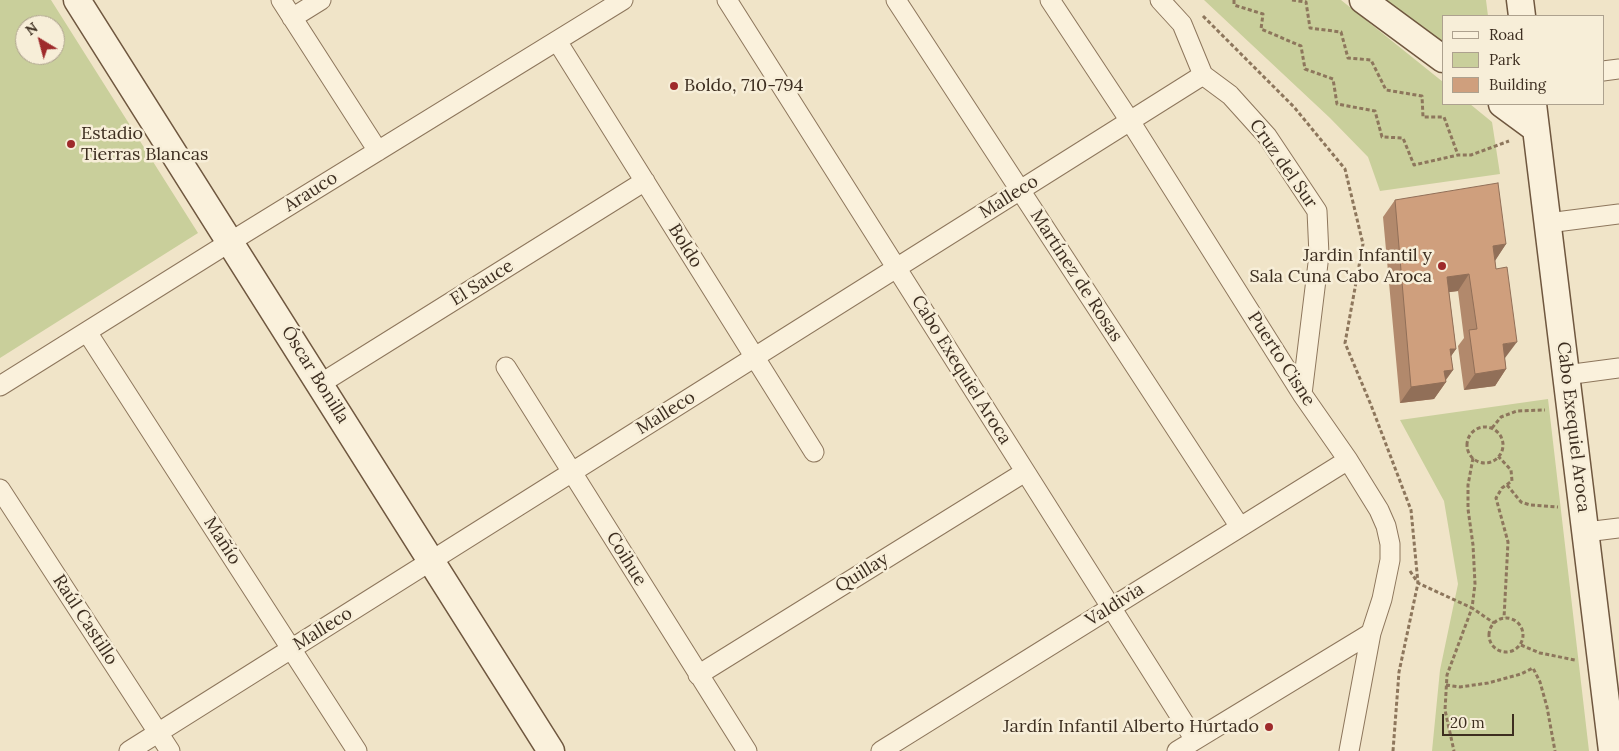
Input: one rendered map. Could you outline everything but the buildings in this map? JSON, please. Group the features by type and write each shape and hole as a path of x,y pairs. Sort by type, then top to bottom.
{"street":[{"name":"Óscar Bonilla","path":"77,0 551,751"},
{"path":"281,0 378,151"},
{"path":"292,18 321,0"},
{"name":"Arauco","path":"0,386 623,0"},
{"name":"Cabo Exequiel Aroca","path":"727,0 1195,740"},
{"name":"Martínez de Rosas","path":"896,0 1240,527"},
{"name":"Puerto Cisne","path":"1050,0 1130,121 1302,394 1348,460 1379,510 1386,526 1390,544 1388,576 1371,633 1349,751"},
{"path":"1160,0 1182,24 1202,75"},
{"path":"1364,0 1442,58"},
{"path":"1520,0 1522,15"},
{"name":"Boldo","path":"557,40 814,452"},
{"path":"1604,71 1619,69"},
{"name":"Malleco","path":"129,751 1202,75"},
{"name":"Cruz del Sur","path":"1202,75 1230,95 1267,136 1317,211 1319,255 1302,394"},
{"path":"1503,105 1536,129"},
{"name":"Cabo Exequiel Aroca","path":"1533,105 1584,520 1609,682 1612,751"},
{"name":"El Sauce","path":"320,384 644,181"},
{"path":"1548,223 1619,214"},
{"name":"Mañío","path":"87,332 357,751"},
{"name":"Coihue","path":"506,367 747,751"},
{"path":"1566,375 1619,368"},
{"name":"Valdivia","path":"881,751 1348,460"},
{"name":"Quillay","path":"698,674 1025,472"},
{"name":"Raúl Castillo","path":"0,489 170,751"},
{"path":"1584,520 1619,528"},
{"path":"1177,751 1371,633"}],"path":[{"path":"1234,0 1234,5 1263,14 1261,30 1301,46 1305,68 1333,79 1337,104 1375,111 1382,137 1403,138 1414,165 1458,155 1471,156 1536,129"},
{"path":"1292,0 1306,2 1310,28 1340,32 1348,58 1371,60 1386,90 1422,96 1423,116 1444,118 1458,155"},
{"path":"1200,12 1294,107 1345,169 1362,244 1345,343 1411,510 1418,582 1400,672 1393,751"},
{"path":"1492,428 1501,417 1517,411 1570,409"},
{"path":"1454,751 1445,710 1446,676 1472,608 1475,584 1468,485 1473,458 1468,447 1470,435 1480,428 1492,428 1497,431 1502,441 1502,452 1489,462 1478,461 1473,458"},
{"path":"1498,456 1511,470 1512,481 1502,488 1496,498 1508,542 1504,618"},
{"path":"1507,485 1521,502 1584,520"},
{"path":"1390,544 1418,582 1472,608 1494,623"},
{"path":"1504,618 1514,620 1522,628 1523,639 1516,649 1511,652 1500,652 1494,648 1488,633 1494,623 1504,618"},
{"path":"1520,644 1609,682"},
{"path":"1446,685 1460,687 1488,683 1521,674 1533,668 1547,707 1555,751"}],"green space":[{"name":"Estadio Tierras Blancas","path":"0,0 51,0 60,15 15,15 15,65 65,65 65,22 198,233 0,358"},
{"path":"1204,0 1341,0 1442,81 1442,105 1471,105 1492,122 1500,174 1380,191 1368,157 1330,118"},
{"path":"1381,0 1486,0 1488,15 1442,15 1442,50"},
{"path":"1548,399 1589,751 1432,751 1440,670 1458,584 1444,501 1400,420"}],"place":[{"name":"Boldo, 710-794","path":"674,86"},
{"name":"Estadio Tierras Blancas","path":"71,144"},
{"name":"Jardin Infantil y Sala Cuna Cabo Aroca","path":"1442,266"},
{"name":"Jardín Infantil Alberto Hurtado","path":"1269,727"}]}
